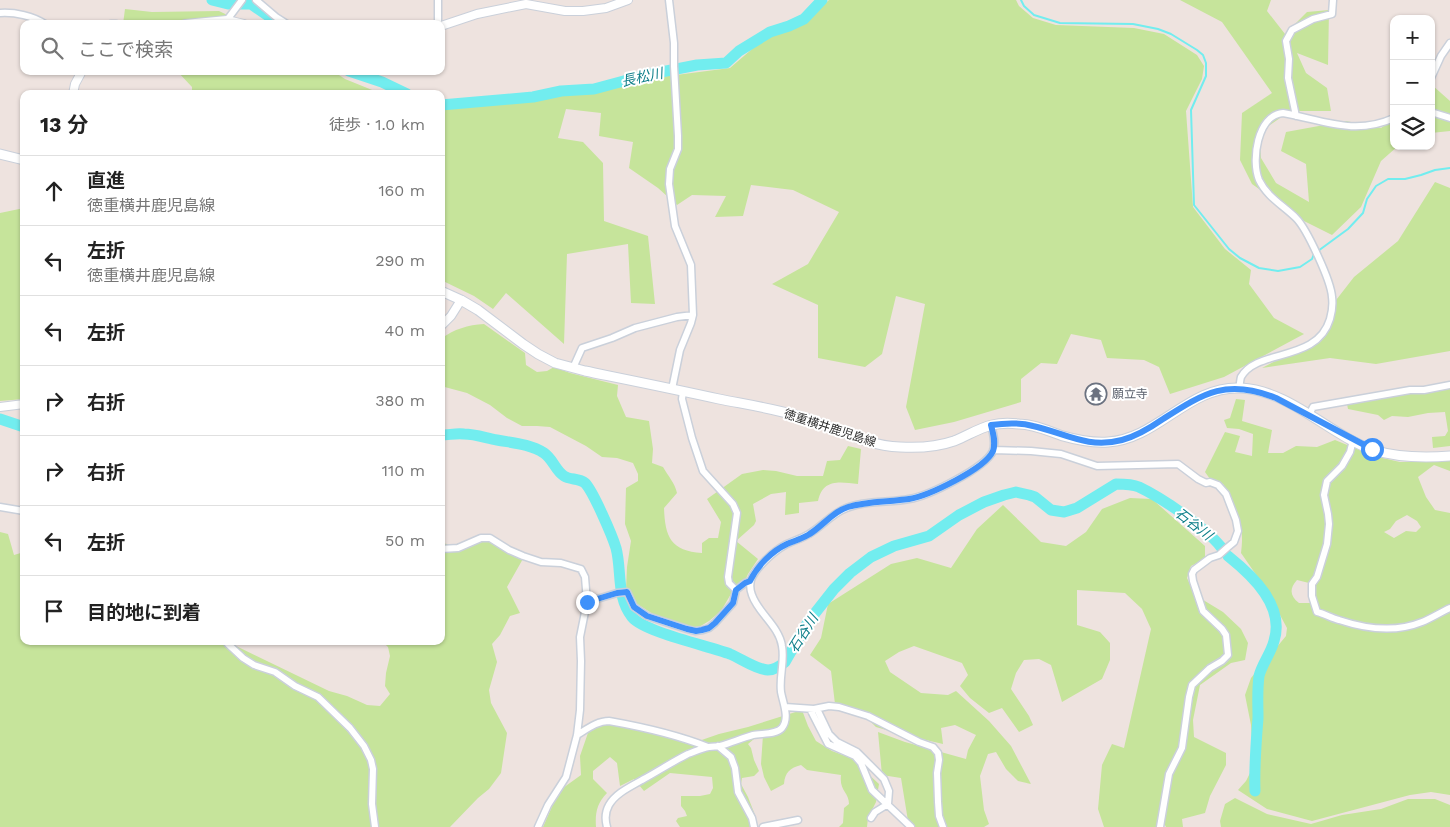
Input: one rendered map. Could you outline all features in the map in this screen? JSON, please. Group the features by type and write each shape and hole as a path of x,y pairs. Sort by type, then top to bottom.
{"main road":[{"path":"0,154 20,159"},
{"name":"徳重横井鹿児島線","path":"445,293 478,310 523,344 555,363 793,414 880,445 898,447 947,443 991,425 1020,424 1034,426 1075,439 1113,442 1133,437 1147,430 1198,398 1222,390 1239,388 1263,392 1372,449 1415,458 1450,456"}],"street":[{"path":"227,20 242,0"},
{"path":"256,0 281,20"},
{"path":"438,0 438,20"},
{"path":"445,25 477,14 526,4 566,11 583,11 606,8 628,0"},
{"path":"669,0 674,43 678,136 678,149 670,169 669,184 675,226 691,265 693,315 680,350 672,389"},
{"path":"1296,116 1288,78 1289,59 1286,41 1292,30 1312,19 1332,14 1333,0"},
{"path":"0,13 12,12 38,20"},
{"path":"1435,69 1450,43"},
{"path":"74,90 80,75"},
{"path":"1239,388 1241,378 1246,371 1269,359 1300,349 1319,339 1331,316 1333,299 1327,278 1298,219 1270,196 1259,180 1256,166 1257,147 1264,126 1270,119 1283,113 1342,126 1358,127 1390,120"},
{"path":"1435,113 1450,118"},
{"path":"445,322 461,300"},
{"path":"573,368 582,348 635,328 677,317 693,315"},
{"path":"1309,415 1313,407 1410,390 1450,386"},
{"path":"683,391 682,399 703,471 732,504 737,513 728,577 729,583 736,590"},
{"path":"0,408 20,405"},
{"path":"607,827 605,815 608,807 619,794 687,755 754,734 780,730 783,727 785,707 780,680 783,658 782,646 778,634 755,601 750,589 750,581 754,572 776,550 808,535 838,512 848,507 910,499 941,489 988,459 993,450 994,437 991,425"},
{"path":"1353,440 1350,452 1342,466 1327,481 1324,495 1329,524 1327,544 1317,578 1312,584 1312,596 1317,612 1338,620 1366,627 1394,629 1421,622 1450,608"},
{"path":"993,450 1061,454 1097,466 1178,464 1198,479 1206,483 1210,482 1218,485 1226,494 1238,531 1234,542 1219,555 1210,558 1194,570 1192,574 1203,611 1226,635 1228,655 1210,668 1192,685 1182,748 1169,774 1160,827"},
{"path":"0,507 20,510"},
{"path":"445,549 458,548 482,538 490,538 523,556 541,562 561,563 581,569 585,576 587,602 580,637 578,735 566,777 548,805 538,827"},
{"path":"587,602 627,592 634,607 647,616 696,631 709,628 715,623 733,603 736,590 750,581"},
{"path":"229,645 254,665 275,672 295,686 318,698 355,734 364,746 373,769 372,804 375,827"},
{"path":"785,707 813,709 829,706 839,707 868,716 912,739 933,746 938,753 939,760 937,773 938,802 939,816 943,827"},
{"path":"813,709 828,744 855,756 861,763 872,790 911,827"},
{"path":"813,709 829,734 837,742 857,752 884,779 889,791 888,804"},
{"path":"578,735 592,725 608,721 650,728 708,747"},
{"path":"718,746 731,758 735,768 738,792 752,818 754,827"},
{"path":"871,818 875,812 888,804"},
{"path":"763,827 798,820"}],"green space":[{"path":"829,0 1016,0 1019,6 1033,18 1056,25 1134,28 1164,34 1197,55 1204,66 1202,79 1186,111 1193,207 1225,249 1251,270 1249,284 1274,318 1304,334 1224,377 1170,394 1159,367 1144,360 1107,358 1101,340 1071,334 1057,364 1041,363 1021,379 1021,402 954,422 915,430 906,407 925,304 896,296 882,354 865,367 818,358 818,305 772,284 808,264 839,212 793,190 751,185 743,216 715,217 726,196 692,195 677,205 658,188 629,168 633,142 599,136 601,113 566,109 558,138 583,142 603,163 604,221 648,236 655,304 631,303 628,244 567,254 564,344 506,293 493,309 474,296 445,282 445,109 564,94 653,78 730,68 766,37 805,23"},
{"path":"1180,0 1271,0 1267,11 1285,34 1307,12 1329,10 1328,65 1297,53 1306,73 1327,88 1331,111 1290,111 1260,132 1261,158 1276,183 1309,202 1306,164 1281,151 1286,132 1346,121 1381,128 1390,122 1390,150 1393,150 1381,161 1361,207 1332,235 1304,221 1252,184 1240,160 1242,113 1272,93 1222,22"},
{"path":"125,9 152,12 219,11 238,20 124,20"},
{"path":"181,75 339,75 372,90 192,90 192,87"},
{"path":"1435,88 1450,101 1450,131 1435,133"},
{"path":"1435,182 1450,188 1450,351 1376,364 1330,358 1262,368 1289,354 1322,332 1333,304 1354,277 1398,241"},
{"path":"20,209 20,399 0,401 0,213"},
{"path":"484,324 525,353 526,365 537,372 547,371 554,367 618,385 617,396 626,417 649,421 653,449 652,463 663,467 676,489 677,493 664,508 666,527 672,541 683,549 702,553 702,543 709,538 718,538 721,522 707,499 742,474 763,470 797,476 823,476 827,461 840,460 848,446 861,449 858,484 839,482 828,485 820,494 818,501 799,503 799,513 785,515 786,492 771,494 753,504 756,521 736,541 758,559 744,583 735,587 721,611 699,627 689,627 656,616 631,600 626,590 631,541 625,524 626,488 638,481 638,474 633,463 617,458 602,457 586,446 550,427 522,426 507,418 490,405 467,393 445,387 445,337 461,328"},
{"path":"1450,386 1450,446 1433,448 1432,437 1445,436 1448,431 1445,412 1408,417 1392,416 1384,420 1378,415 1348,409 1347,404 1384,396"},
{"path":"1236,399 1245,400 1242,421 1272,430 1268,453 1283,453 1296,446 1317,447 1335,440 1374,456 1400,462 1450,461 1450,471 1434,465 1418,477 1426,497 1435,510 1450,513 1450,795 1431,792 1410,795 1312,821 1267,809 1238,790 1246,781 1253,762 1251,725 1245,695 1251,678 1286,636 1287,628 1266,589 1241,553 1241,525 1232,501 1223,484 1210,479 1205,472 1225,432 1240,436 1235,452 1252,456 1253,434 1239,429 1227,428 1224,420 1230,418","holes":["1407,515 1417,521 1421,527 1416,532 1406,531 1394,538 1384,532 1390,529 1396,521","1297,580 1309,583 1310,603 1299,603 1292,595 1292,589"]},
{"path":"1130,498 1152,499 1205,546 1205,559 1191,566 1187,578 1195,595 1223,612 1241,629 1248,643 1245,660 1231,663 1200,685 1193,720 1194,737 1226,753 1226,765 1210,796 1205,813 1182,819 1183,827 1166,827 1164,823 1156,827 1104,827 1098,809 1102,765 1112,744 1124,748 1151,629 1142,609 1125,593 1077,590 1077,625 1100,632 1110,643 1110,660 1102,679 1062,702 1051,665 1039,659 1024,660 1016,673 1011,689 1033,725 1019,732 1002,708 989,713 970,698 960,686 968,675 962,663 914,646 899,652 885,661 890,672 921,693 948,695 956,691 989,721 1011,746 1031,784 1018,781 1006,769 996,752 988,754 980,776 984,810 989,824 984,827 909,827 901,778 882,775 878,732 905,742 966,759 968,750 976,735 955,725 941,728 943,744 876,727 866,717 835,704 831,671 810,655 821,638 828,604 891,564 917,558 951,568 977,529 1003,505 1041,542 1066,546 1086,532 1102,509"},
{"path":"0,532 8,534 14,555 20,553 20,645 234,645 329,691 347,696 367,705 380,706 390,694 385,686 390,656 386,645 445,645 445,544 453,545 475,539 488,540 524,557 507,587 520,613 510,616 500,635 492,644 497,662 489,690 491,703 507,733 501,773 489,789 450,827 0,827"},
{"path":"802,710 816,741 832,751 851,758 879,784 876,802 868,818 867,827 839,827 843,823 844,808 849,804 849,800 841,785 841,775 807,770 801,765 789,771 784,784 771,791 764,777 761,764 763,735 748,744 759,771 754,776 742,778 741,784 755,815 753,827 680,827 676,821 678,818 687,816 681,806 681,796 710,794 713,788 712,777 670,773 644,791 634,779 620,786 617,763 610,757 593,771 593,779 607,793 597,808 596,827 543,827 554,802 563,788 581,775 580,756 589,730 606,723 625,722 693,743"},
{"path":"1235,798 1267,814 1311,824 1342,815 1381,809 1408,799 1435,799 1450,805 1450,827 1221,827 1220,821 1225,804"}],"waterway":[{"name":"長松川","path":"212,0 228,4 251,4 274,20"},
{"name":"長松川","path":"445,105 533,97 561,91 594,89 646,75 697,65 726,63 739,51 770,32 804,19 822,0"},
{"path":"1021,0 1024,6 1034,15 1060,23 1133,24 1158,29 1171,34 1203,55 1206,63 1206,76 1191,110 1194,205 1229,249 1240,258 1259,268 1278,271 1300,267 1312,259 1314,254"},
{"name":"長松川","path":"361,75 399,90"},
{"path":"1318,251 1348,229 1363,213 1367,199 1376,186 1388,179 1405,179 1435,170 1450,168"},
{"name":"石谷川","path":"0,419 20,426"},
{"name":"石谷川","path":"445,435 476,435 527,446 544,453 550,458 561,474 585,483 593,495 616,548 621,592 632,617 649,628 730,654 753,666 768,670 775,669 785,662 808,622 834,589 850,573 871,557 894,546 929,536 959,515 984,502 1004,495 1016,492 1029,495 1035,497 1051,510 1064,512 1077,508 1116,484 1133,485 1183,514 1205,531 1221,547"},
{"name":"石谷川","path":"1228,556 1256,582 1271,604 1275,616 1274,641 1259,676 1255,791"}],"place":[{"name":"願立寺","path":"1096,394"}],"route":[{"path":"587,602 627,592 634,607 647,616 696,631 709,628 733,603 736,590 750,581 754,572 776,550 808,535 838,512 858,505 924,496 941,489 988,459 993,450 994,443 991,425 1020,424 1034,426 1075,439 1113,442 1133,437 1147,430 1198,398 1222,390 1239,388 1263,392 1372,449"}]}
